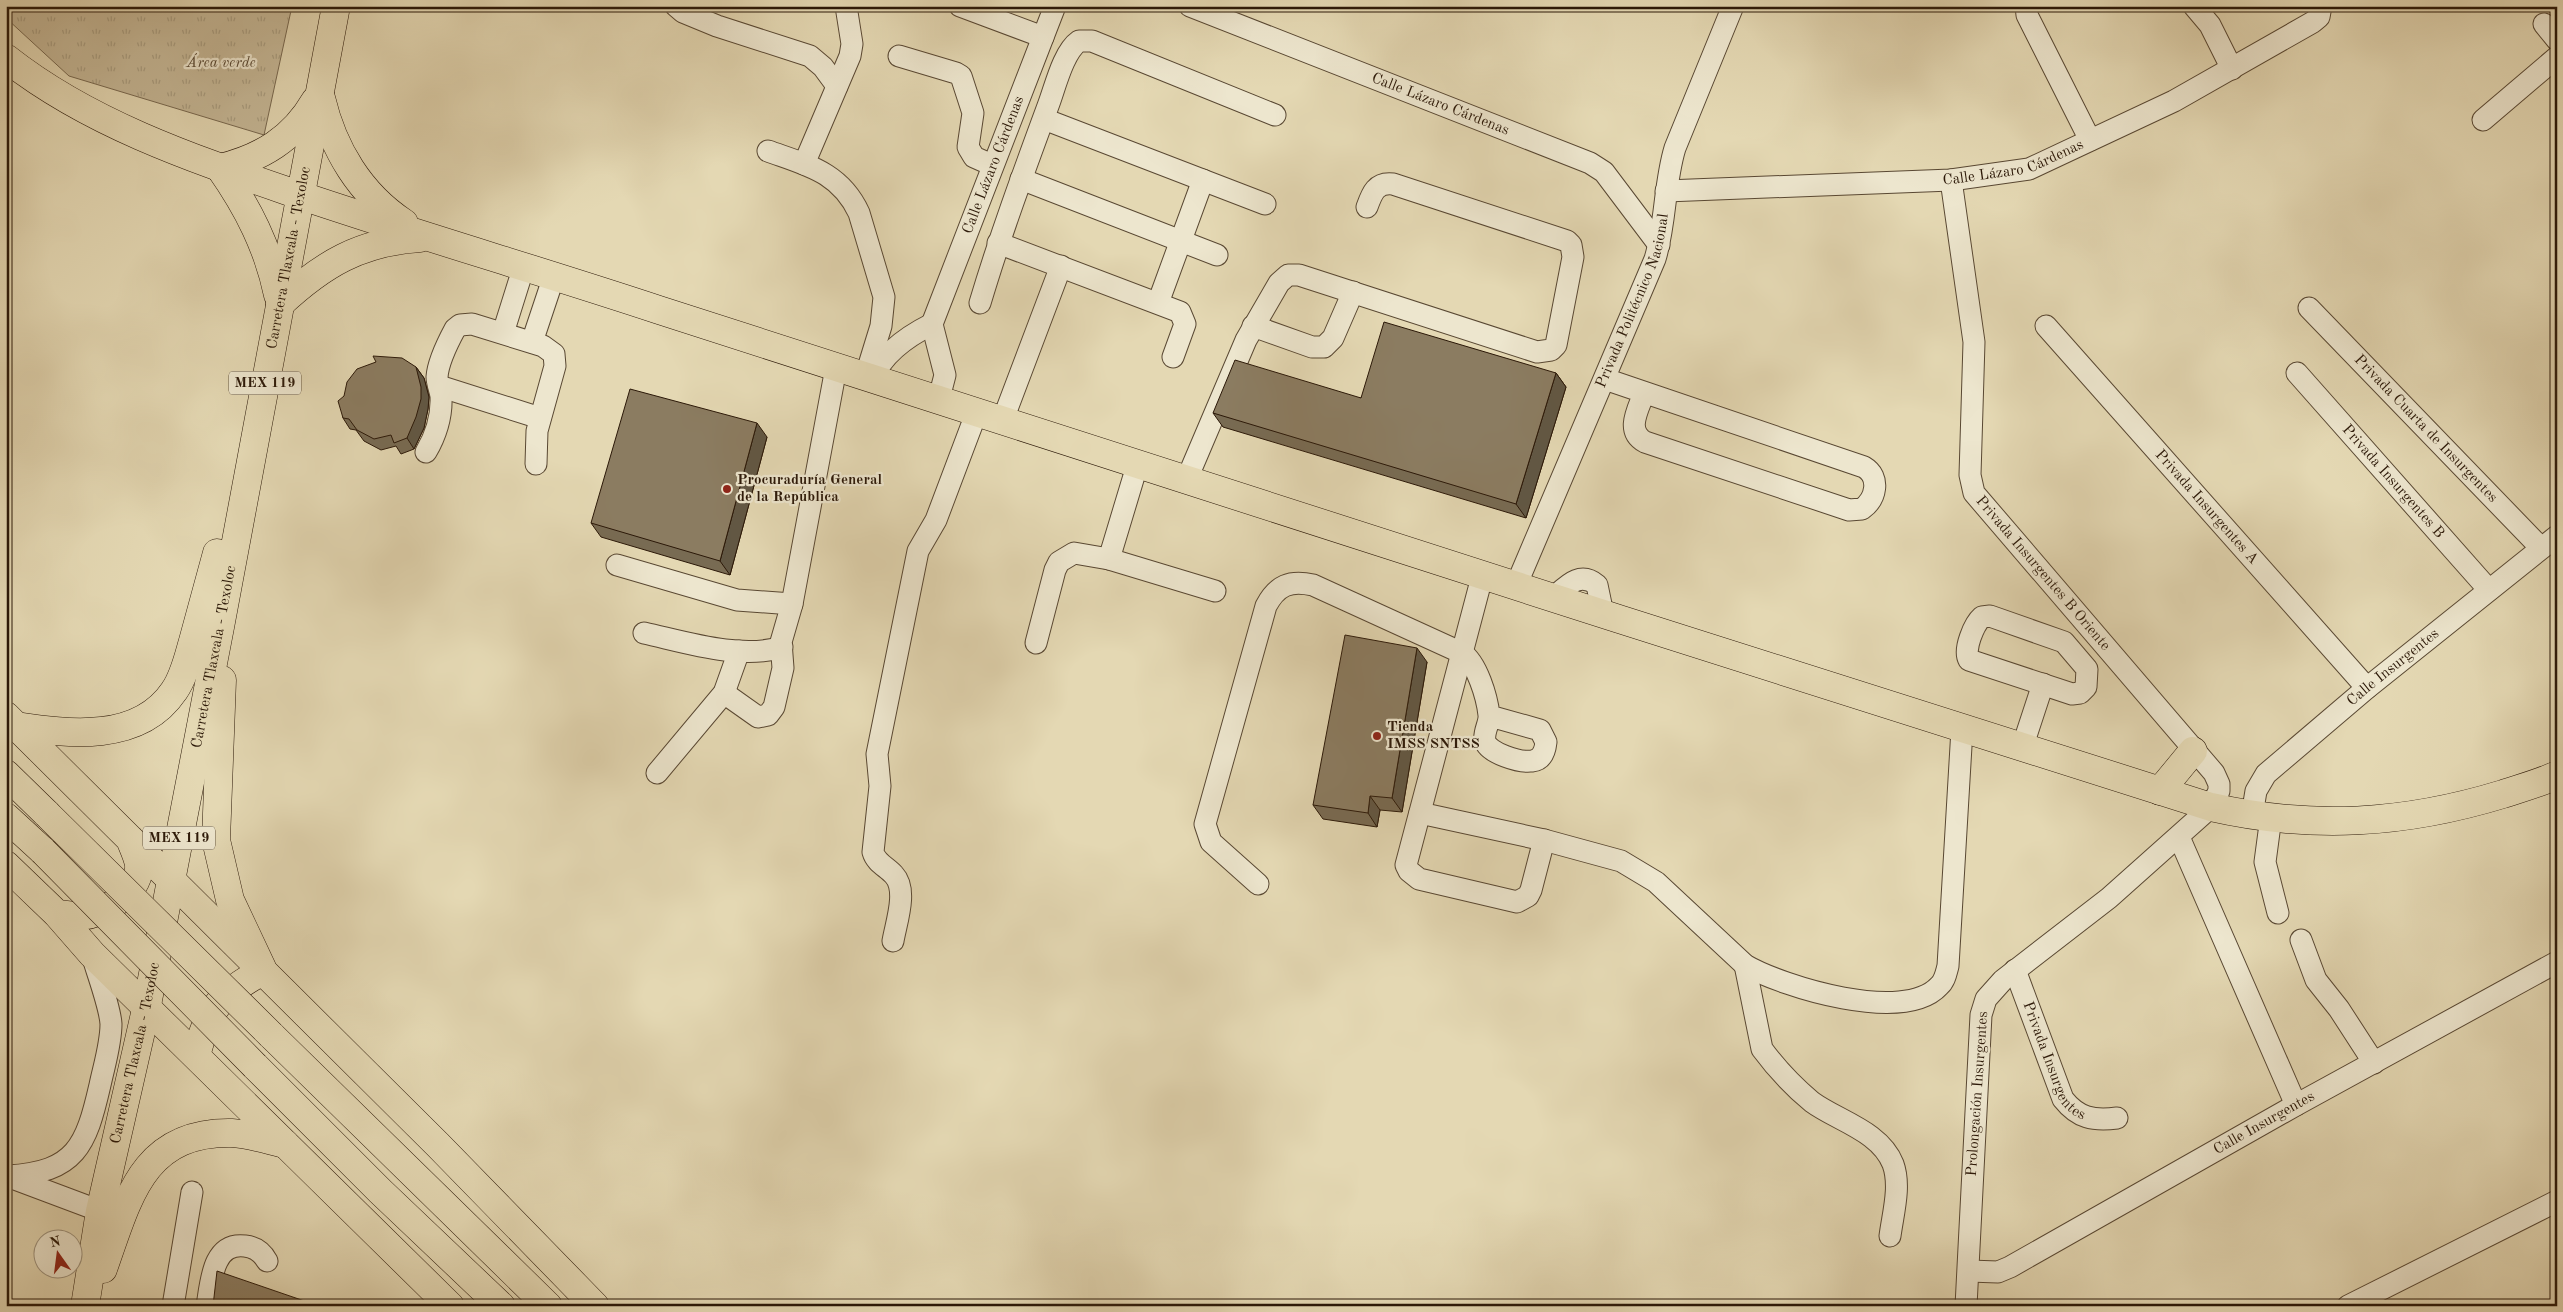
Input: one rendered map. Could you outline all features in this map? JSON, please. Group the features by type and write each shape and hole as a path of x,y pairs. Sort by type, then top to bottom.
{"main road":[{"name":"Carretera Tlaxcala - Texoloc","path":"85,1306 100,1211 147,1005 220,627 336,6"},
{"path":"6,58 47,88 111,123 220,168 426,238 524,266 1482,578 1603,614 2211,807 2262,816 2318,822 2390,820 2434,812 2555,780"},
{"path":"220,168 253,158 289,135 306,116 319,93"},
{"path":"319,93 327,123 339,151 356,177 376,200 426,238"},
{"path":"220,168 253,219 274,275 280,304 322,268 347,255 372,245 426,238"},
{"path":"11,721 61,733 96,733 122,727 162,706 175,690 184,670 220,545 250,463"},
{"path":"220,627 222,733 217,772 216,840 230,900 263,971"},
{"path":"11,721 263,971 595,1306"},
{"path":"2160,791 2193,751"},
{"path":"6,774 548,1306"},
{"path":"6,817 380,1191 501,1306"},
{"path":"57,914 81,916 100,911 118,901 131,888 139,868 130,839"},
{"path":"6,865 57,914 92,954 147,1005 196,1056 450,1306"},
{"path":"196,1056 203,1030 216,1007 227,994 263,971"},
{"path":"90,1306 134,1186 149,1164 164,1151 183,1141 206,1135 233,1133 285,1144"}],"street":[{"path":"676,6 683,12 717,26 810,56 823,67 837,86"},
{"path":"804,164 850,56 852,44 846,6"},
{"path":"960,6 1043,37"},
{"name":"Calle Lázaro Cárdenas","path":"932,324 1055,6"},
{"name":"Calle Lázaro Cárdenas","path":"1190,6 1590,163 1604,172 1659,245"},
{"name":"Privada Politécnico Nacional","path":"1515,588 1659,245 1666,191 1675,148 1732,6"},
{"path":"2026,6 2027,15 2090,140"},
{"path":"2194,6 2210,25 2232,69"},
{"name":"Calle Lázaro Cárdenas","path":"1666,191 1951,180 2029,169 2174,101 2314,22 2319,17 2321,8"},
{"path":"980,303 998,243 1021,178 1069,50 1078,41 1085,40 1275,114"},
{"path":"899,56 961,76 972,113 968,147 974,157 992,165"},
{"path":"2483,120 2557,57"},
{"path":"1044,119 1264,204"},
{"path":"768,151 804,164 839,182 853,200 859,213 884,298 881,326 868,379"},
{"path":"1021,178 1217,255"},
{"path":"1158,303 1203,180"},
{"name":"Privada Insurgentes B Oriente","path":"1951,180 1974,342 1972,487 1978,498 2193,751 2214,773 2219,784 2217,799 2211,807"},
{"path":"1186,481 1228,378 1253,326 1280,283 1288,276 1299,275 1544,352 1551,350 1559,339 1573,257 1571,245 1562,238 1393,184 1380,184 1375,188 1367,207"},
{"path":"998,243 1174,308 1184,317 1184,330 1173,357"},
{"path":"503,333 524,266"},
{"path":"1002,422 1061,266"},
{"path":"532,342 554,276"},
{"path":"1253,326 1312,347 1324,347 1333,338 1353,292"},
{"name":"Privada Cuarta de Insurgentes","path":"2309,308 2549,542"},
{"path":"426,452 435,437 438,423 441,396 438,370 455,329 466,323 532,342 549,349 556,360 540,418 536,446 536,464"},
{"path":"868,379 881,361 912,336 932,324 944,365 944,384 938,402"},
{"name":"Privada Insurgentes A","path":"2046,326 2366,688"},
{"path":"724,693 758,717 771,713 784,668 782,648 836,368"},
{"name":"Privada Insurgentes B","path":"2297,373 2489,590"},
{"path":"1604,378 1864,467 1874,475 1875,481 1870,500 1862,510 1849,510 1645,442 1635,434 1633,428 1644,393"},
{"path":"439,386 540,418"},
{"path":"893,941 900,896 899,882 894,875 876,860 873,852 880,786 877,754 918,551 936,520 976,414"},
{"path":"1109,559 1137,466"},
{"name":"Calle Insurgentes","path":"2278,913 2265,862 2262,816 2256,792 2266,774 2366,688 2549,542"},
{"path":"1036,643 1059,562 1074,553 1109,559 1215,591"},
{"path":"617,564 737,600 792,604"},
{"path":"1482,578 1406,865 1413,876 1510,902 1517,902 1528,896 1544,840"},
{"path":"1258,884 1217,849 1206,834 1205,824 1266,606 1273,593 1285,584 1299,582 1313,585 1462,653 1476,668 1490,716"},
{"path":"1990,616 2064,642 2086,669 2088,680 2086,687 2080,693 2072,694 2043,684 1969,660 1967,649 1980,619 1990,616"},
{"path":"644,633 739,651 767,651 782,648"},
{"path":"657,773 724,693 739,651"},
{"path":"2022,748 2043,684"},
{"path":"1420,812 1544,840 1621,861 1640,870 1656,882 1745,965 1759,973 1816,992 1870,1002 1894,1003 1930,994 1946,977 1962,729"},
{"name":"Prolongación Insurgentes","path":"1966,1306 1981,1015 1986,999 2014,970 2109,898 2211,807"},
{"path":"2179,837 2296,1105"},
{"path":"2301,940 2316,980 2339,1009 2374,1063"},
{"path":"7,1176 31,1175 47,1171 60,1164 77,1148 91,1124 111,1024 92,954"},
{"name":"Calle Insurgentes","path":"1969,1271 1992,1272 2010,1267 2296,1105 2557,962"},
{"path":"1745,965 1762,1049 1769,1059 1813,1102 1866,1134 1886,1152 1893,1164 1897,1184 1890,1236"},
{"name":"Privada Insurgentes","path":"2014,970 2063,1099 2072,1111 2085,1118 2099,1120 2117,1118"},
{"path":"7,1176 100,1211"},
{"path":"173,1306 192,1192"},
{"path":"2348,1306 2557,1201"},
{"path":"208,1306 212,1274 218,1259 226,1250 236,1246 256,1249 267,1261"},
{"path":"178,1269 212,1274"}],"green space":[{"name":"Área verde","path":"6,6 292,6 264,135 69,76 6,18"}],"building":[{"path":"1384,322 1556,373 1516,504 1213,413 1235,360 1361,398"},
{"path":"373,356 402,358 416,367 421,387 421,399 407,438 394,443 391,435 374,439 357,430 349,419 343,418 338,401 344,396 347,382 357,369 376,362"},
{"name":"Procuraduría General de la República","path":"630,389 757,423 720,561 591,523"},
{"name":"Tienda IMSS SNTSS","path":"1345,635 1417,648 1392,798 1370,796 1368,813 1313,805"},
{"path":"217,1271 319,1306 213,1306"}],"place":[{"name":"Procuraduría General de la República","path":"727,489"},
{"name":"Tienda IMSS SNTSS","path":"1377,736"}]}
